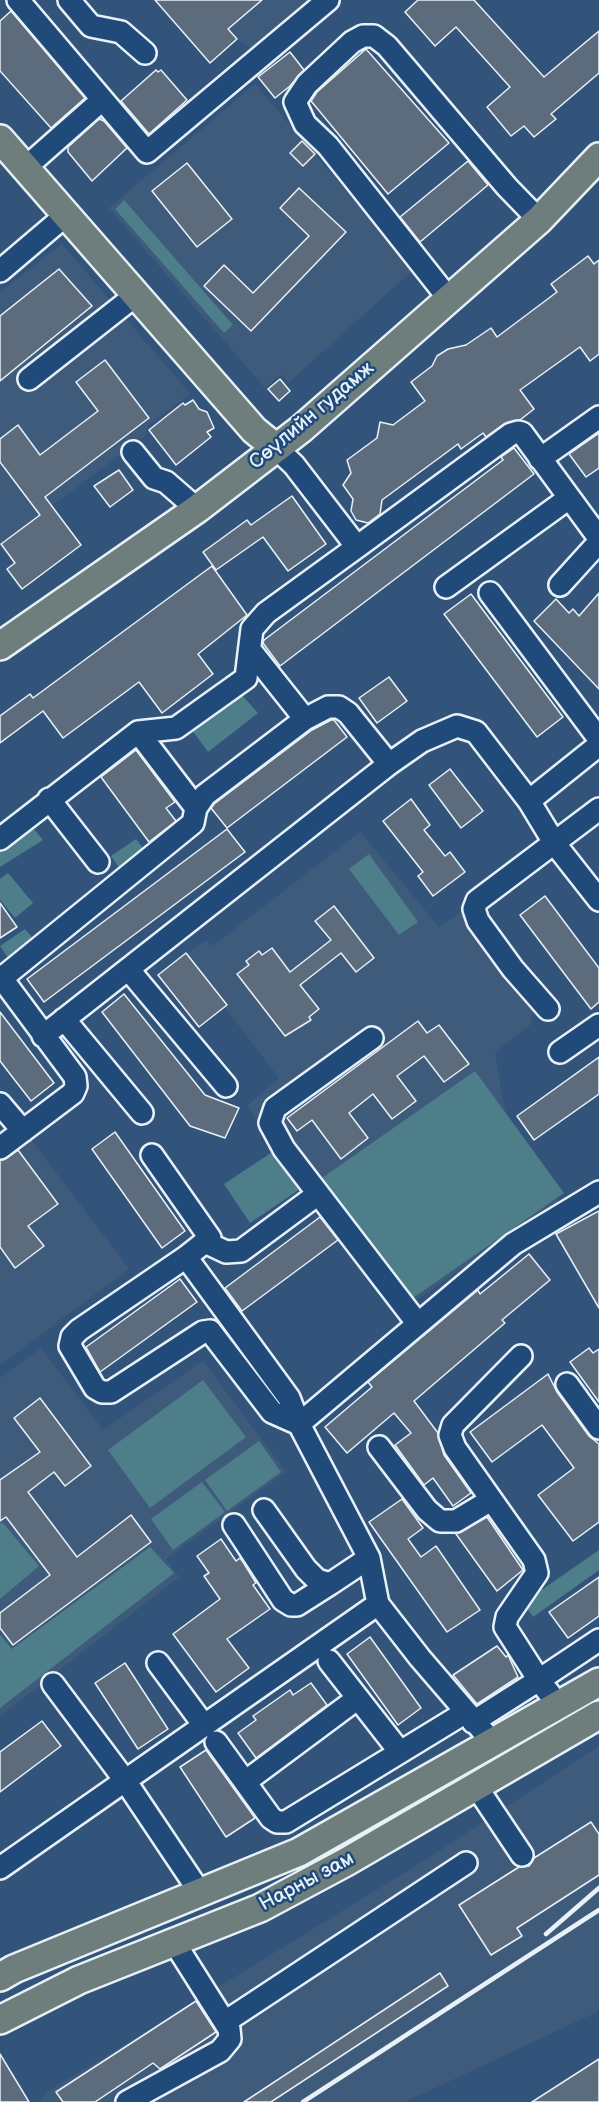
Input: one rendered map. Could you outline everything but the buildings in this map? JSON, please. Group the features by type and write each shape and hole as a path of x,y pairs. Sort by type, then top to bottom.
{"main road":[{"path":"0,139 254,430 276,448"},
{"name":"Сөүлийн гудамж","path":"0,646 196,509 276,448 539,220 599,157"},
{"name":"Нарны зам","path":"4,1971 201,1894 299,1852 494,1744 599,1682"},
{"path":"527,1757 508,1761 502,1752 533,1730 559,1706"},
{"name":"Нарны зам","path":"0,2020 79,1980 260,1908 346,1862 599,1715"}],"street":[{"path":"18,0 147,152 328,0"},
{"path":"69,0 91,26 121,32 145,53"},
{"path":"449,299 328,147 304,124 297,108 295,102 299,93 352,42 363,36 374,36 387,46 507,187 539,220"},
{"path":"25,168 102,100"},
{"path":"0,271 66,215"},
{"path":"29,379 136,295"},
{"path":"540,459 599,417"},
{"path":"0,839 138,732 176,728 246,678 252,629 266,613 515,432 522,433 599,540 560,585"},
{"path":"276,448 294,465 357,547"},
{"path":"133,452 154,478 174,488 196,509"},
{"path":"446,587 569,498"},
{"path":"490,593 599,739"},
{"path":"251,651 305,719"},
{"path":"0,1148 74,1093 76,1086 75,1077 1,977 193,823 196,808 205,795 305,719 328,707 339,707 348,713 389,764"},
{"path":"43,1036 389,764 422,741 457,726 476,732 529,801 555,844 599,900"},
{"path":"138,732 196,808"},
{"path":"529,801 599,745"},
{"path":"49,799 98,862"},
{"path":"548,1009 513,969 478,921 474,909 477,901 599,809"},
{"path":"128,969 226,1086"},
{"path":"64,1019 142,1113"},
{"path":"560,1052 599,1025"},
{"path":"372,1038 275,1108 270,1123 284,1149 418,1324"},
{"path":"0,1104 23,1131"},
{"path":"152,1155 210,1238 207,1243 72,1337 70,1346 95,1388 102,1392 111,1392 203,1332 210,1331 272,1412 299,1424"},
{"path":"299,1424 513,1244 599,1192"},
{"path":"207,1243 226,1252 241,1251 318,1194"},
{"path":"186,1257 289,1398 299,1424 369,1558 378,1604 494,1744"},
{"path":"521,1356 453,1425 450,1435 455,1448 534,1560 537,1574 507,1617 505,1627 512,1642 559,1706"},
{"path":"567,1384 599,1428"},
{"path":"379,1447 427,1510 440,1521 456,1521 491,1500"},
{"path":"264,1510 306,1569 317,1580 330,1584"},
{"path":"234,1525 283,1600 291,1605 297,1605 369,1558"},
{"path":"0,1868 124,1779 378,1604"},
{"path":"216,1742 271,1818 277,1822 285,1821 400,1752 539,1680 599,1641"},
{"path":"329,1661 400,1752"},
{"path":"158,1663 202,1725"},
{"path":"53,1684 124,1779 201,1894"},
{"path":"245,1782 358,1698"},
{"path":"476,1786 522,1856"},
{"path":"225,2022 466,1863"},
{"path":"127,2102 220,2051 230,2039 229,2029 225,2022 174,1942"}],"shaded area":[{"path":"204,0 321,0 259,53 239,41"},
{"path":"255,84 413,270 288,383 281,374 265,388 109,208"},
{"path":"62,244 190,394 148,425 144,437 0,544 0,292"},
{"path":"360,832 439,927 463,911 534,1007 530,1025 495,1052 508,1131 559,1202 410,1304 280,1151 247,1106 279,1078 185,955 206,940 213,946"},
{"path":"29,1137 129,1269 0,1365 0,1159"},
{"path":"41,1348 103,1430 203,1361 286,1472 166,1559 179,1577 0,1716 0,1378"},
{"path":"599,1746 599,2011 405,2102 39,2102 49,2091 427,1859"}],"green space":[{"path":"124,200 233,325 224,333 115,209"},
{"path":"240,693 258,713 208,752 192,730"},
{"path":"33,828 43,840 0,867 0,849"},
{"path":"136,839 146,852 120,869 111,856"},
{"path":"369,854 418,922 399,935 349,869"},
{"path":"8,873 33,903 15,918 0,900 0,879"},
{"path":"25,929 35,941 9,959 0,946"},
{"path":"475,1071 564,1193 410,1300 312,1185"},
{"path":"283,1145 309,1183 250,1223 224,1184"},
{"path":"203,1380 246,1437 150,1508 108,1450"},
{"path":"259,1441 281,1472 227,1511 205,1480"},
{"path":"202,1482 225,1512 173,1550 151,1519"},
{"path":"2,1522 39,1566 0,1599 0,1524"},
{"path":"150,1547 174,1573 0,1708 0,1635 12,1649"},
{"path":"599,1550 599,1570 533,1617 523,1603"}],"railway":[{"path":"546,1934 599,1888"},
{"path":"303,2102 599,1910"}]}
